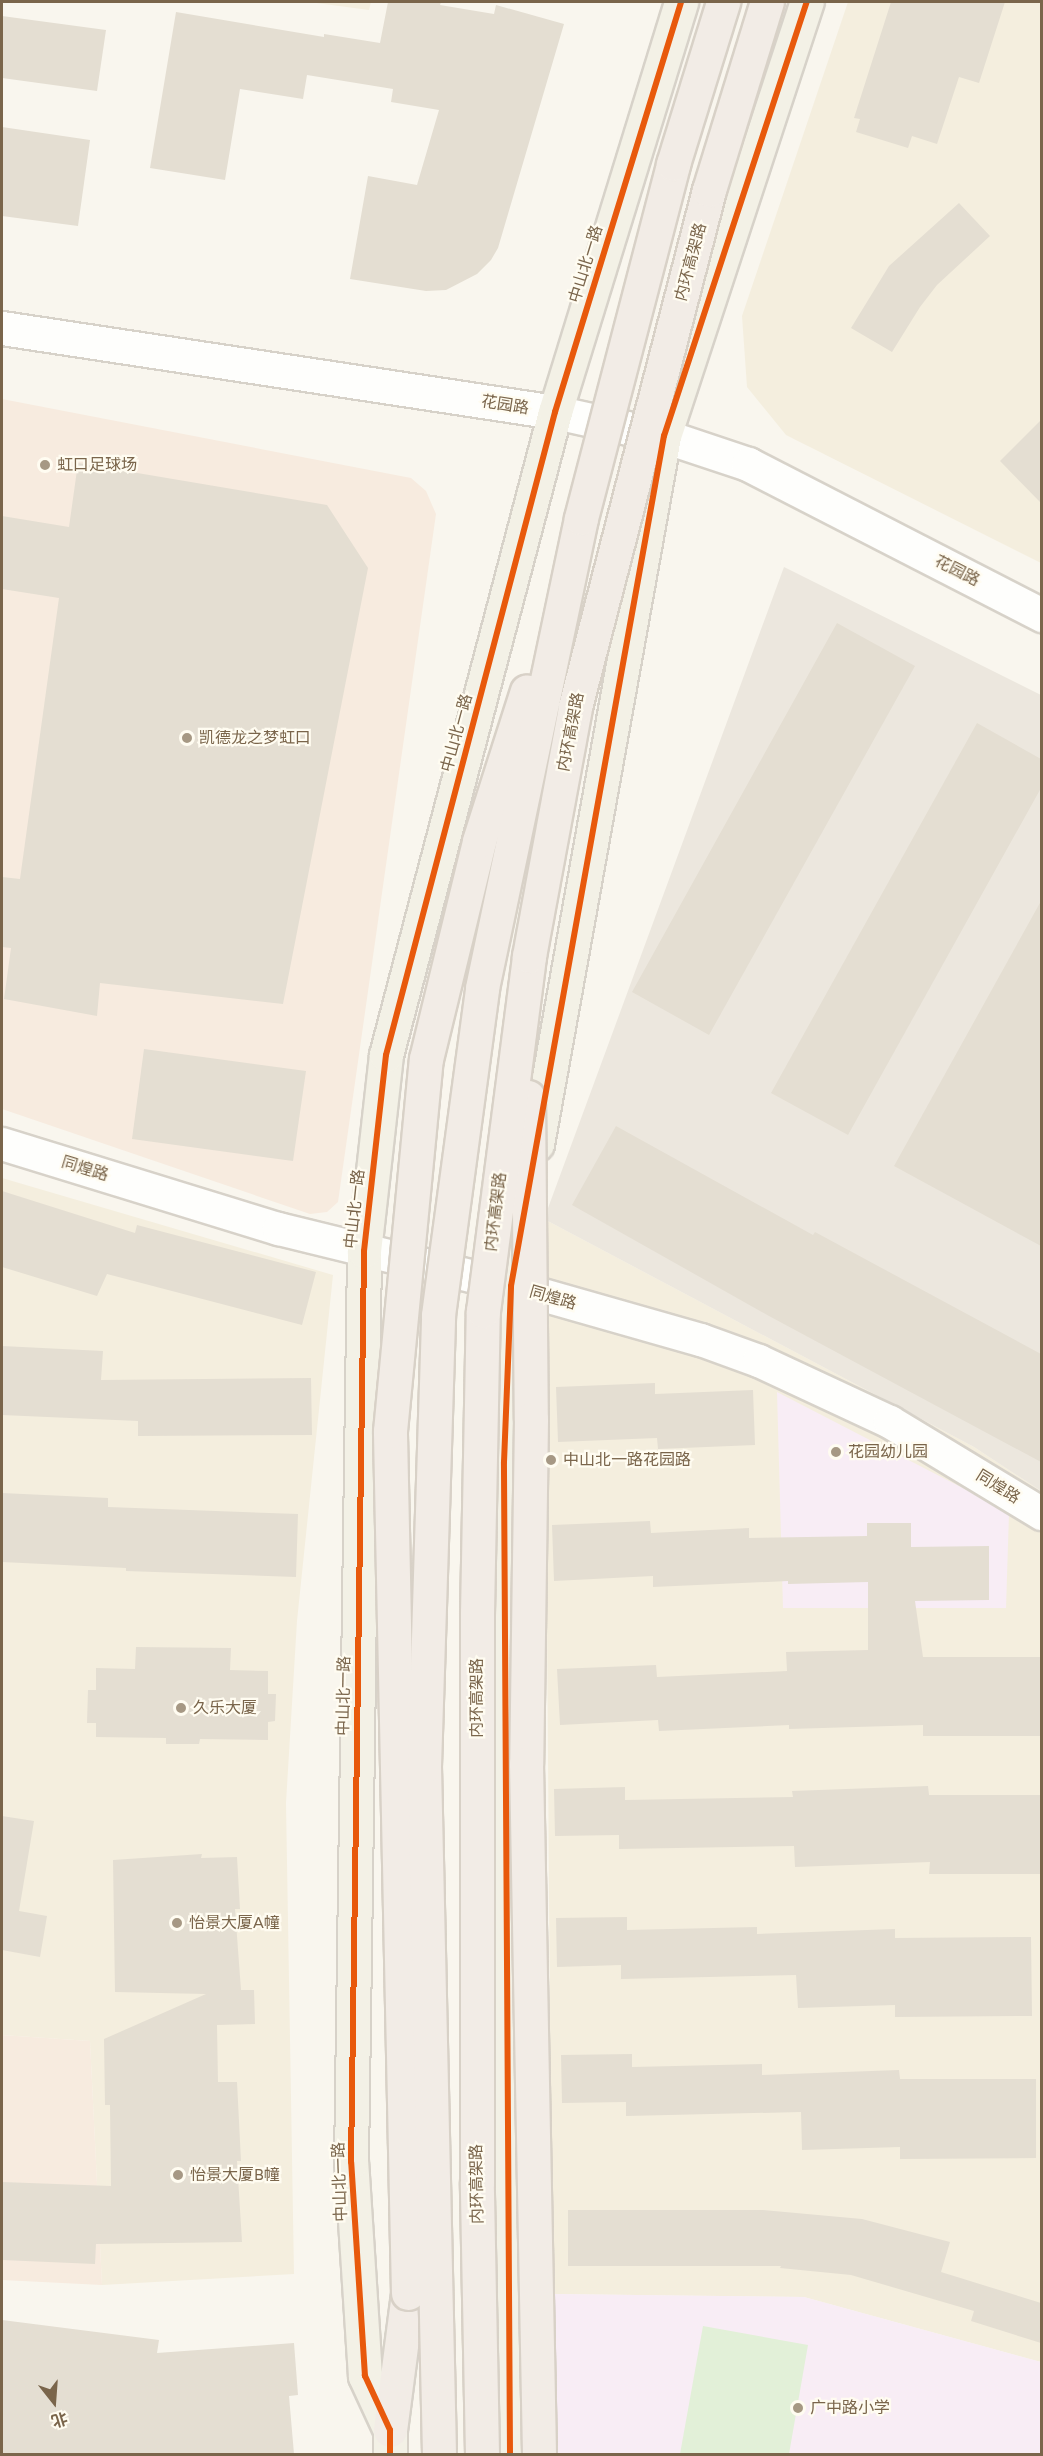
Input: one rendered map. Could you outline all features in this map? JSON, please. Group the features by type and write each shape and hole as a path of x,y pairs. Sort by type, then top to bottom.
{"highway":[{"name":"内环高架路","path":"439,2454 424,1766 438,1315 482,988 581,518 673,164 723,2"},
{"name":"内环高架路","path":"482,2454 477,2182 477,1613 483,1311 529,956 575,707 710,190 767,2"},
{"path":"390,2442 408,2293 390,1431 426,1059 479,841 581,518"},
{"path":"529,956 527,1039 531,1419 526,1764 539,2454"}],"main road":[{"name":"中山北一路","path":"390,2442 365,2376 351,2162 363,1251 386,1055 555,412 681,2"},
{"path":"510,2454 504,1462 511,1286 664,436 807,2"},
{"name":"花园路","path":"2,328 555,412 664,436 748,464 1041,615"}],"street":[{"name":"同煌路","path":"2,1144 268,1225 363,1251 511,1286 701,1340 759,1361 890,1422 1041,1514"}],"shaded area":[{"path":"309,2 371,2 369,10"},
{"path":"848,2 1041,2 1041,563 786,435 747,387 742,316"},
{"path":"2,399 411,478 426,491 436,514 338,1202 327,1212 310,1214 2,1109"},
{"path":"784,567 1041,695 1041,1491 974,1447 544,1219"},
{"path":"2,1178 333,1275 297,1621 286,1803 294,2274 102,2285 90,2041 2,2035"},
{"path":"544,1219 974,1447 1041,1491 1041,2362 804,2297 552,2294"},
{"name":"花园幼儿园","path":"777,1392 1009,1512 1006,1608 783,1608"},
{"path":"2,2035 90,2041 102,2285 2,2280"},
{"name":"广中路小学","path":"552,2294 804,2297 1041,2362 1041,2454 556,2454"}],"green space":[{"path":"703,2326 808,2345 789,2454 680,2454"}],"building":[{"path":"388,2 441,2 440,5 494,14 496,5 564,24 498,248 491,260 477,274 446,290 426,291 350,279 368,176 417,185 439,110 391,102 393,89 307,75 303,99 240,89 225,180 150,168 176,12 324,37 324,34 380,43"},
{"path":"891,2 1005,2 979,83 959,77 937,144 912,136 908,148 856,132 860,119 854,118"},
{"path":"2,16 106,30 97,91 2,78"},
{"path":"2,127 90,140 78,226 2,216"},
{"path":"959,203 990,236 937,285 920,307 892,352 851,328 889,266"},
{"path":"1041,420 1041,503 1000,461"},
{"name":"凯德龙之梦虹口","path":"78,463 327,505 368,568 283,1004 100,983 97,1016 4,999 11,948 2,947 2,877 20,879 59,598 2,589 2,516 69,527"},
{"path":"837,623 915,666 709,1035 632,992"},
{"path":"977,723 1041,759 1041,788 848,1135 771,1093"},
{"path":"1041,901 1041,1246 894,1166"},
{"path":"144,1049 306,1071 293,1161 132,1139"},
{"path":"616,1126 813,1235 815,1232 1041,1354 1041,1462 769,1316 572,1205"},
{"path":"2,1191 135,1233 137,1225 316,1272 302,1325 107,1274 97,1296 2,1267"},
{"path":"2,1346 103,1351 101,1380 311,1378 312,1435 138,1436 138,1421 2,1415"},
{"path":"655,1383 655,1394 753,1390 755,1445 658,1449 657,1438 558,1442 556,1387"},
{"path":"2,1493 108,1498 108,1507 298,1514 296,1577 126,1571 126,1568 2,1562"},
{"path":"650,1521 651,1533 749,1528 749,1538 867,1536 867,1523 911,1523 911,1547 989,1546 989,1600 915,1601 923,1657 1041,1657 1041,1736 923,1736 923,1725 789,1729 789,1725 659,1731 658,1720 560,1725 557,1669 656,1665 657,1677 787,1671 786,1652 868,1650 868,1582 788,1584 788,1581 653,1587 653,1576 554,1581 552,1525"},
{"name":"久乐大厦","path":"136,1647 231,1648 230,1670 268,1671 268,1694 276,1694 275,1721 268,1722 268,1740 200,1739 199,1744 166,1744 166,1738 96,1737 96,1723 87,1723 88,1690 96,1690 96,1668 135,1669"},
{"path":"928,1786 929,1795 1041,1795 1041,1874 929,1874 930,1862 795,1867 794,1846 619,1849 619,1835 555,1836 554,1789 625,1787 625,1800 793,1797 792,1791"},
{"path":"2,1816 34,1821 19,1911 47,1916 40,1957 2,1950"},
{"path":"202,1854 201,1858 237,1857 240,1909 235,1909 241,1990 254,1990 255,2024 217,2025 218,2082 237,2082 241,2161 237,2161 242,2242 96,2244 95,2264 2,2260 2,2182 111,2186 110,2105 105,2105 104,2039 206,1994 115,1992 113,1860"},
{"path":"627,1917 627,1930 757,1927 757,1934 895,1929 895,1938 1031,1937 1032,2016 895,2017 895,2005 798,2008 796,1975 621,1979 621,1965 557,1967 556,1918"},
{"path":"632,2054 632,2067 762,2064 762,2075 899,2070 900,2079 1036,2079 1036,2158 900,2159 900,2147 802,2150 801,2112 626,2116 626,2102 562,2103 561,2055"},
{"path":"568,2210 763,2210 862,2219 950,2242 941,2272 1041,2303 1041,2343 971,2321 974,2311 851,2275 780,2268 781,2266 568,2266"},
{"path":"2,2320 159,2340 157,2353 294,2343 298,2395 289,2396 294,2454 2,2454"}],"cycle path":[{"path":"390,2454 390,2430 365,2376 351,2162 364,1251 386,1055 555,412 681,2"},
{"path":"510,2454 504,1462 511,1286 664,436 807,2"}],"place":[{"name":"虹口足球场","path":"45,465"},
{"name":"凯德龙之梦虹口","path":"187,738"},
{"name":"花园幼儿园","path":"836,1452"},
{"name":"中山北一路花园路","path":"551,1460"},
{"name":"久乐大厦","path":"181,1708"},
{"name":"怡景大厦A幢","path":"177,1923"},
{"name":"怡景大厦B幢","path":"178,2175"},
{"name":"广中路小学","path":"798,2408"}]}
